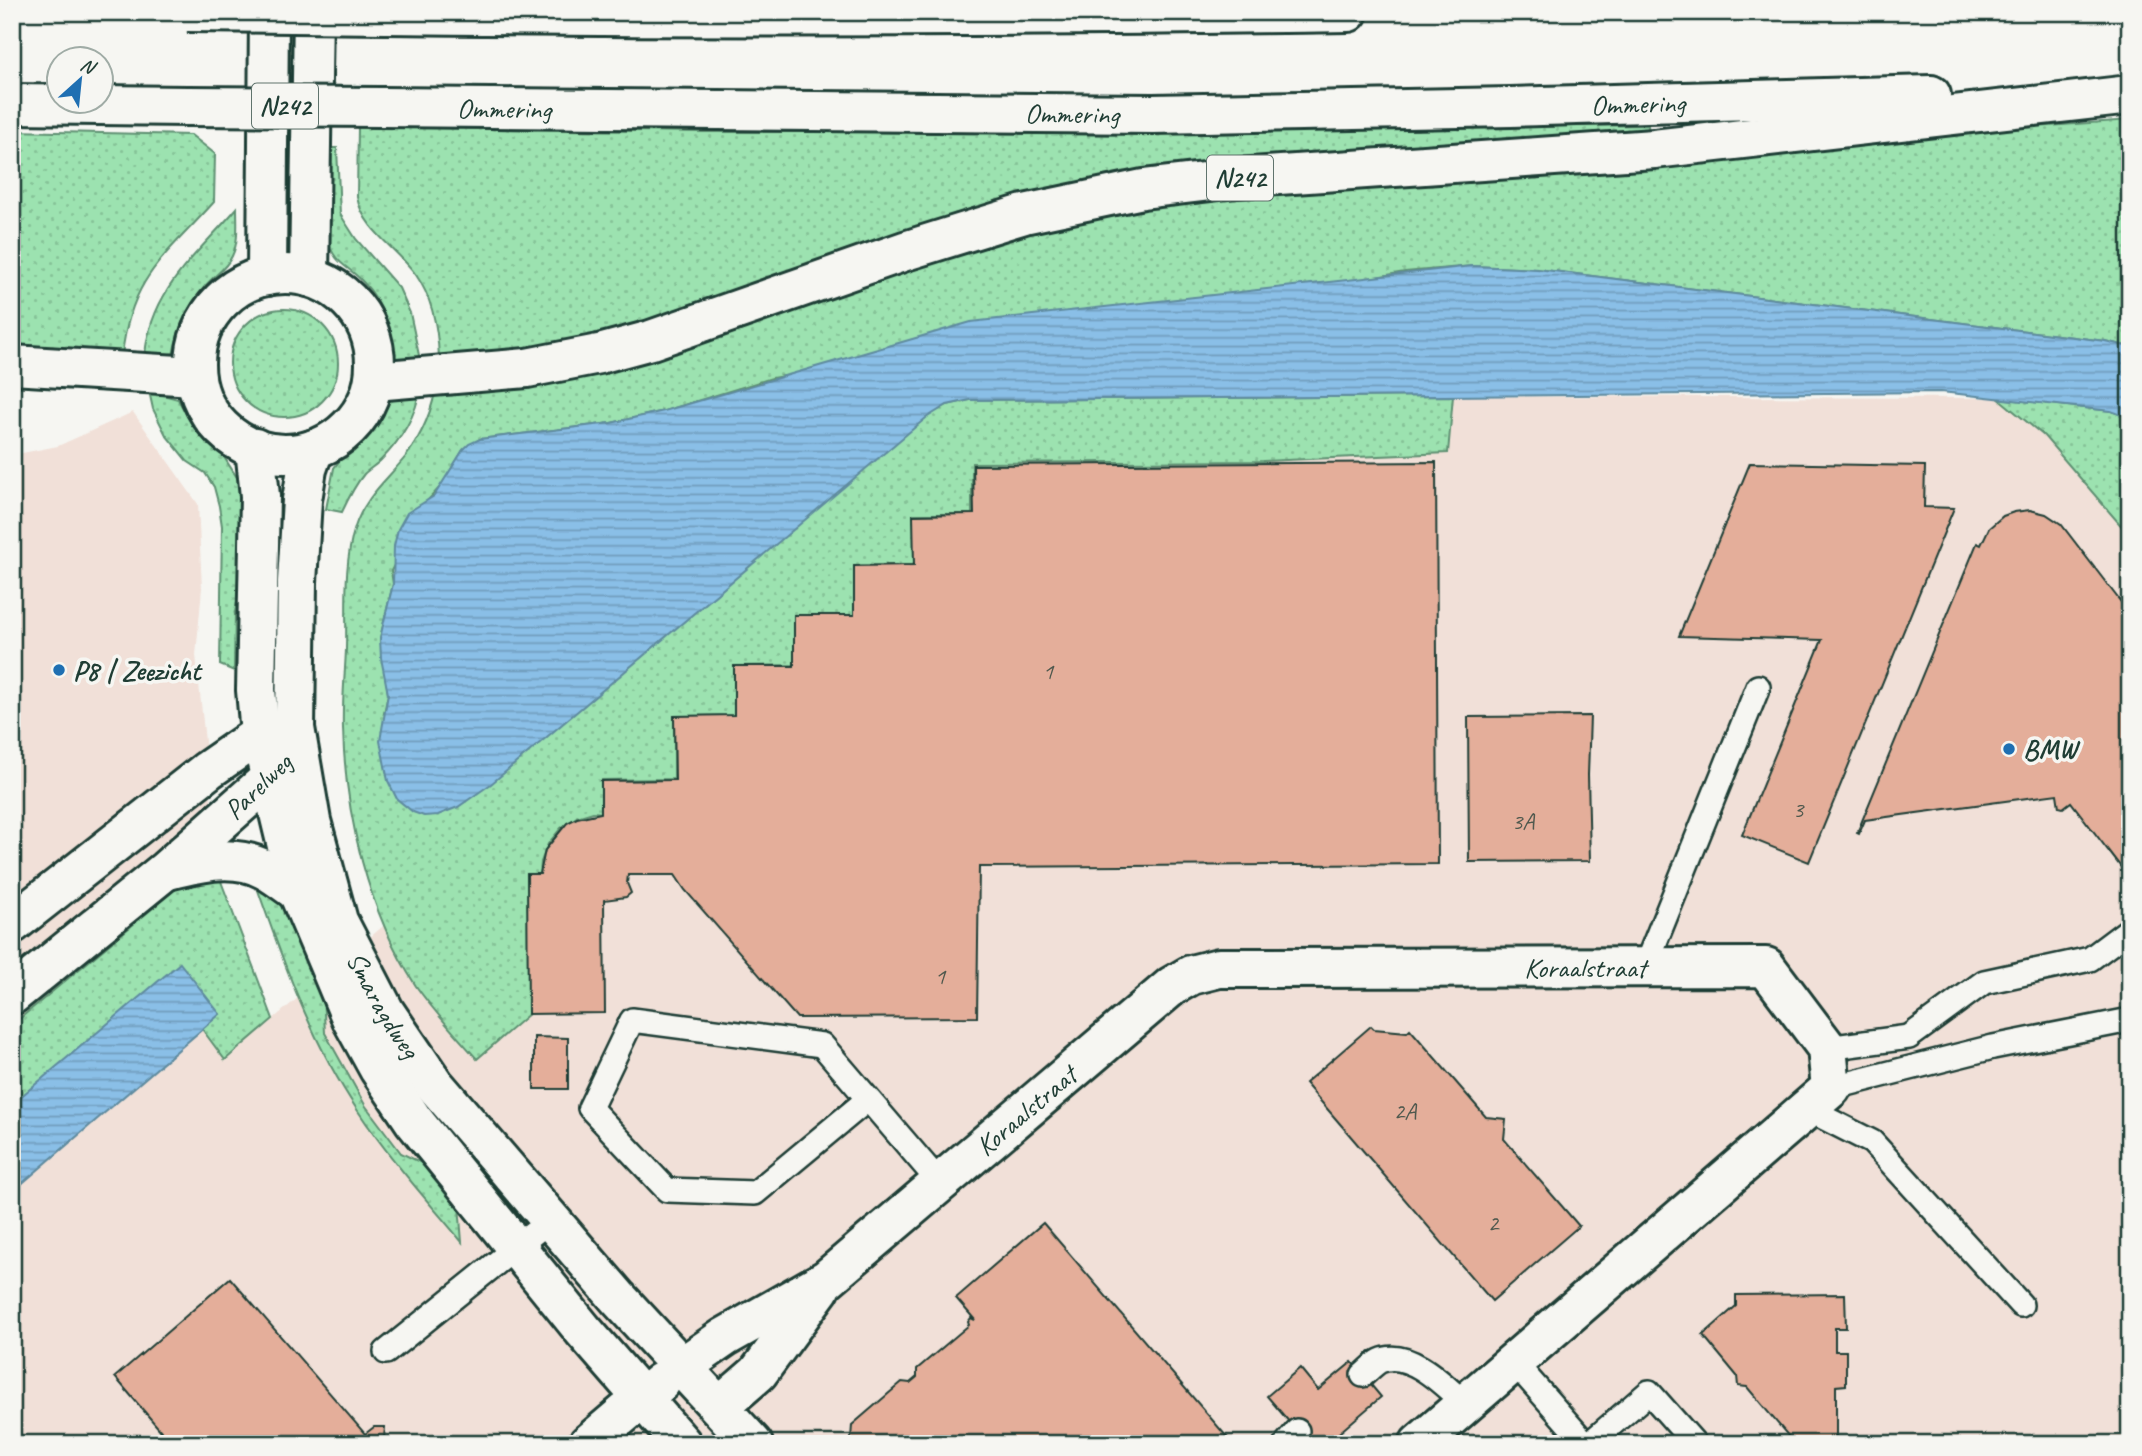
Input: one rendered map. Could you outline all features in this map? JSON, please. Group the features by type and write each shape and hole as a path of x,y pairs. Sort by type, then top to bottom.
{"main road":[{"path":"171,12 744,18 1348,12"},
{"path":"267,276 269,12"},
{"path":"309,277 313,12"},
{"name":"Ommering","path":"12,104 1153,114 1483,108 2130,89"},
{"name":"N242","path":"374,381 527,368 599,354 651,340 905,251 997,222 1143,189 1237,178 1654,149 2130,95"},
{"path":"288,274 309,277 333,288 354,306 368,329 375,354 374,381 366,404 352,425 333,441 314,449 286,454 261,451 238,441 219,426 203,402 195,376 196,349 204,324 212,312 220,301 241,285 267,276 288,274"},
{"path":"12,365 195,376"},
{"name":"Smaragdweg","path":"255,448 260,496 256,690 260,734 298,892 352,1020 379,1069 414,1121 678,1442"},
{"name":"Smaragdweg","path":"314,449 307,469 302,500 297,582 295,727 311,821 338,921 385,1012 435,1084 618,1298 753,1444"},
{"name":"Parelweg","path":"12,924 208,770 260,734 298,747 269,779 166,870 12,995"},
{"path":"166,870 208,861 238,860 265,869 298,892"},
{"name":"Koraalstraat","path":"588,1444 682,1366 725,1337 827,1279 1171,986 1191,975 1219,968 1766,967 1827,1048"},
{"path":"1419,1444 1819,1099 1827,1048"},
{"name":"Koraalstraat","path":"678,1442 758,1373 827,1279"}],"lane":[{"path":"1645,967 1758,687"},
{"path":"1827,1048 1909,1037 1984,982 2090,959 2130,929"},
{"path":"867,1100 755,1193 667,1190 590,1108 632,1020 822,1045 940,1183"},
{"path":"1819,1099 1993,1047 2130,1020"},
{"path":"1819,1099 1872,1142 2021,1305"},
{"path":"386,1352 550,1220"},
{"path":"1363,1375 1379,1362 1391,1358 1402,1359 1435,1378 1465,1404"},
{"path":"1514,1362 1587,1444 1649,1392 1695,1444"}],"shaded area":[{"path":"1453,396 1998,398 2044,436 2130,537 2130,1444 12,1444 12,455 58,446 133,412 198,504 202,588 196,655 219,876 273,1019 906,485 970,400"}],"green space":[{"path":"2130,120 2130,347 2105,341 1537,269 1472,266 1405,272 772,378 664,411 611,423 480,439 463,450 442,485 427,501 391,571 393,584 380,638 388,694 384,713 947,405 970,400 1453,396 1448,453 1263,461 972,463 972,514 914,514 914,565 856,565 855,615 795,665 736,666 736,716 674,716 674,779 602,780 602,813 593,812 577,817 561,828 548,844 541,862 530,1013 477,1059 416,986 399,957 372,895 354,829 348,795 343,728 347,572 351,542 359,516 418,438 430,411 437,382 1072,212 1940,134"},
{"path":"1648,125 1649,139 1263,164 578,345 439,358 434,315 422,284 366,219 357,197 358,127 704,132 1096,132"},
{"path":"12,131 191,135 215,154 214,202 166,254 142,286 133,306 122,355 12,351"},
{"path":"323,148 337,148 340,214 356,239 399,288 410,313 420,360 394,359 388,328 377,300 330,247 326,237"},
{"path":"237,208 237,239 230,261 210,280 189,309 173,356 145,355 156,311 166,292 178,274"},
{"path":"284,309 305,313 322,325 334,342 338,363 334,384 322,401 305,413 284,417 263,413 246,401 234,384 230,363 234,342 246,325 263,313"},
{"path":"420,388 411,418 395,445 364,474 342,512 326,509 334,468 344,455 371,426 392,397"},
{"path":"149,391 178,399 192,425 222,454 245,490 244,567 235,612 234,671 220,665 222,526 214,487 205,473 187,461 166,435 153,409"},
{"path":"1998,398 2111,411 2130,418 2130,536 2044,436"},
{"path":"219,876 273,1019 225,1060 202,1029 220,1013 12,1104 12,1025 177,888 198,877"},
{"path":"253,876 293,911 323,993 325,1033 365,1105 401,1153 434,1169 459,1205 462,1242 382,1145 325,1056 298,997"}],"water":[{"path":"1472,266 1537,269 2105,341 2130,347 2130,418 2111,411 1941,392 970,400 947,405 926,418 491,784 458,807 438,815 424,816 413,812 397,799 388,781 380,741 388,694 380,638 393,584 394,546 398,529 407,513 434,496 469,444 480,439 611,423 664,411 971,322"},
{"path":"180,963 220,1014 12,1192 12,1104"}],"building":[{"path":"1436,462 1438,864 979,867 977,1017 797,1018 685,890 675,875 628,875 627,883 631,893 626,897 604,900 605,1013 528,1014 527,874 540,874 545,850 567,823 601,813 601,781 675,780 674,716 734,715 734,666 794,666 794,615 854,615 854,566 914,565 913,515 974,514 973,465"},
{"path":"1750,463 1925,466 1924,507 1954,508 1809,862 1742,835 1822,640 1679,636"},
{"path":"2030,510 2046,514 2061,524 2130,614 2130,879 2071,802 2063,808 2059,807 2057,794 1865,820 1859,834 1857,833 1977,543 1981,545 1989,528 2003,516"},
{"path":"1590,716 1590,861 1469,862 1468,717"},
{"path":"1371,1026 1374,1029 1407,1032 1410,1029 1486,1117 1506,1119 1504,1139 1579,1226 1492,1301 1305,1083"},
{"path":"534,1037 568,1038 568,1089 534,1089"},
{"path":"1043,1223 1233,1444 855,1444 851,1439 852,1425 902,1382 910,1383 917,1377 917,1369 969,1325 971,1318 975,1320 956,1298"},
{"path":"230,1278 365,1434 374,1427 385,1427 384,1438 378,1444 172,1444 115,1377"},
{"path":"1845,1294 1846,1328 1835,1328 1835,1351 1846,1351 1846,1385 1836,1386 1836,1444 1795,1444 1747,1387 1738,1386 1737,1376 1703,1335 1736,1306 1736,1295"},
{"path":"1352,1362 1381,1397 1326,1444 1308,1444 1267,1396 1300,1368 1318,1390"}],"place":[{"name":"P8 | Zeezicht","path":"59,670"},
{"name":"BMW","path":"2009,749"}]}
